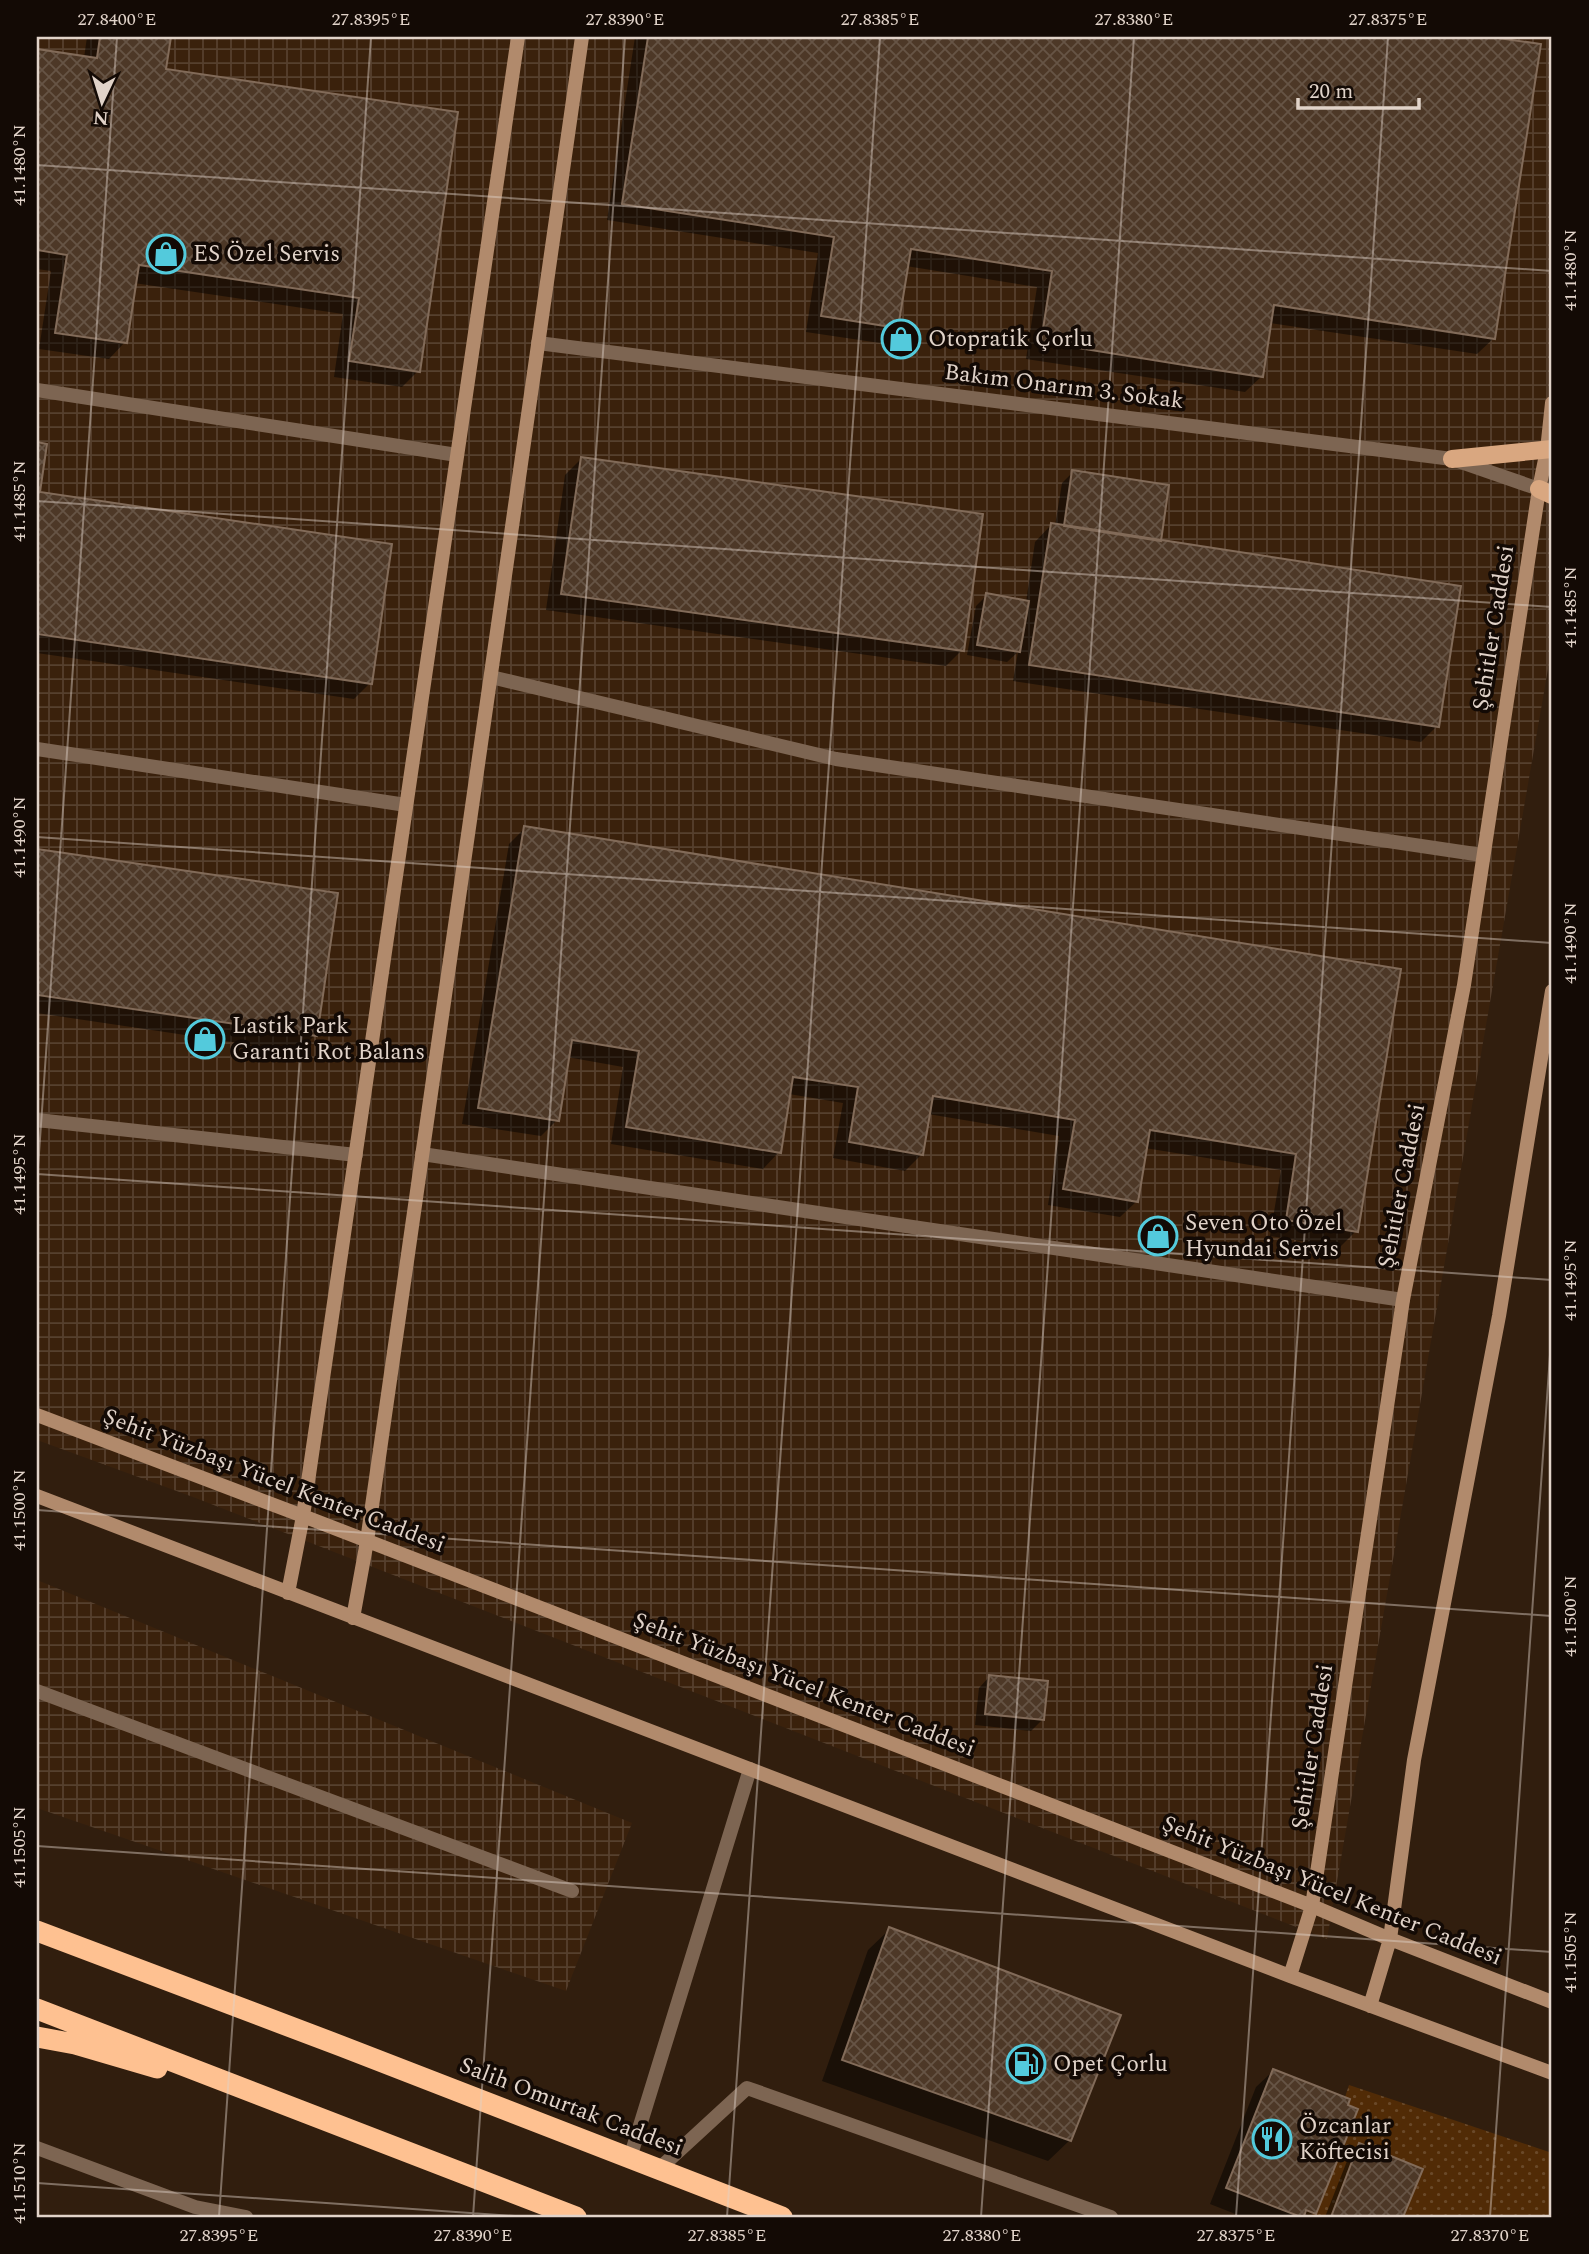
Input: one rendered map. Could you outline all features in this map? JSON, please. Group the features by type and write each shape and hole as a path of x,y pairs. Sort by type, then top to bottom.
{"highway":[{"name":"Salih Omurtak Caddesi","path":"37,1931 782,2217"},
{"path":"37,2008 576,2217"},
{"path":"37,2037 75,2044 298,2109"}],"main road":[{"path":"1452,459 1550,449"}],"street":[{"path":"288,1593 303,1516 518,37"},
{"path":"353,1618 367,1541 582,37"},
{"name":"Bakım Onarım 3. Sokak","path":"538,343 1452,459 1545,492"},
{"path":"37,390 457,455"},
{"name":"Şehitler Caddesi","path":"1290,1976 1312,1906 1403,1300 1464,985 1482,855 1545,492 1552,403"},
{"path":"491,677 836,759 1482,855"},
{"path":"37,749 406,805"},
{"path":"1370,2006 1390,1939 1414,1760 1499,1316 1552,991"},
{"path":"37,1120 356,1155"},
{"path":"422,1154 1403,1300"},
{"name":"Şehit Yüzbaşı Yücel Kenter Caddesi","path":"37,1415 1312,1906 1552,2002"},
{"path":"37,1496 1290,1976 1552,2073"},
{"path":"37,1691 572,1891"},
{"path":"630,2158 750,1769"},
{"path":"659,2169 747,2088 1111,2217"},
{"path":"37,2148 195,2207 246,2217"}],"shaded area":[{"path":"37,37 1552,37 1552,646 1327,1939 193,1497 37,1440"},
{"path":"37,1580 632,1823 566,1991 37,1808"},
{"path":"1349,2085 1552,2153 1552,2217 1305,2217"}],"building":[{"path":"100,37 171,37 166,69 458,112 420,372 349,361 359,298 139,265 127,343 55,333 67,255 37,250 37,49 97,58"},
{"path":"648,37 1491,37 1541,44 1495,339 1274,305 1263,377 1190,366 1041,342 1052,271 911,249 898,328 821,316 834,237 622,204"},
{"path":"37,442 47,444 40,492 392,544 372,684 37,634"},
{"path":"581,457 983,514 964,651 561,594"},
{"path":"1072,470 1169,485 1161,541 1064,526"},
{"path":"1051,523 1461,586 1439,727 1029,665"},
{"path":"986,593 1029,601 1020,652 977,645"},
{"path":"524,826 1401,969 1358,1232 1286,1220 1296,1154 1150,1130 1138,1202 1063,1189 1075,1120 933,1096 923,1155 849,1142 858,1087 793,1077 781,1153 626,1127 639,1051 572,1040 559,1121 478,1108"},
{"path":"37,849 338,893 317,1036 37,995"},
{"path":"989,1675 1048,1681 1044,1720 985,1714"},
{"path":"889,1927 1121,2015 1071,2141 842,2060"},
{"path":"1273,2069 1350,2099 1348,2105 1358,2109 1316,2214 1306,2210 1304,2217 1301,2217 1226,2188"},
{"path":"1359,2143 1423,2169 1403,2217 1331,2217"}],"place":[{"name":"ES Özel Servis","path":"166,254"},
{"name":"Otopratik Çorlu","path":"901,339"},
{"name":"Lastik Park Garanti Rot Balans","path":"205,1039"},
{"name":"Seven Oto Özel Hyundai Servis","path":"1158,1236"},
{"name":"Opet Çorlu","path":"1026,2064"},
{"name":"Özcanlar Köftecisi","path":"1272,2139"}]}
